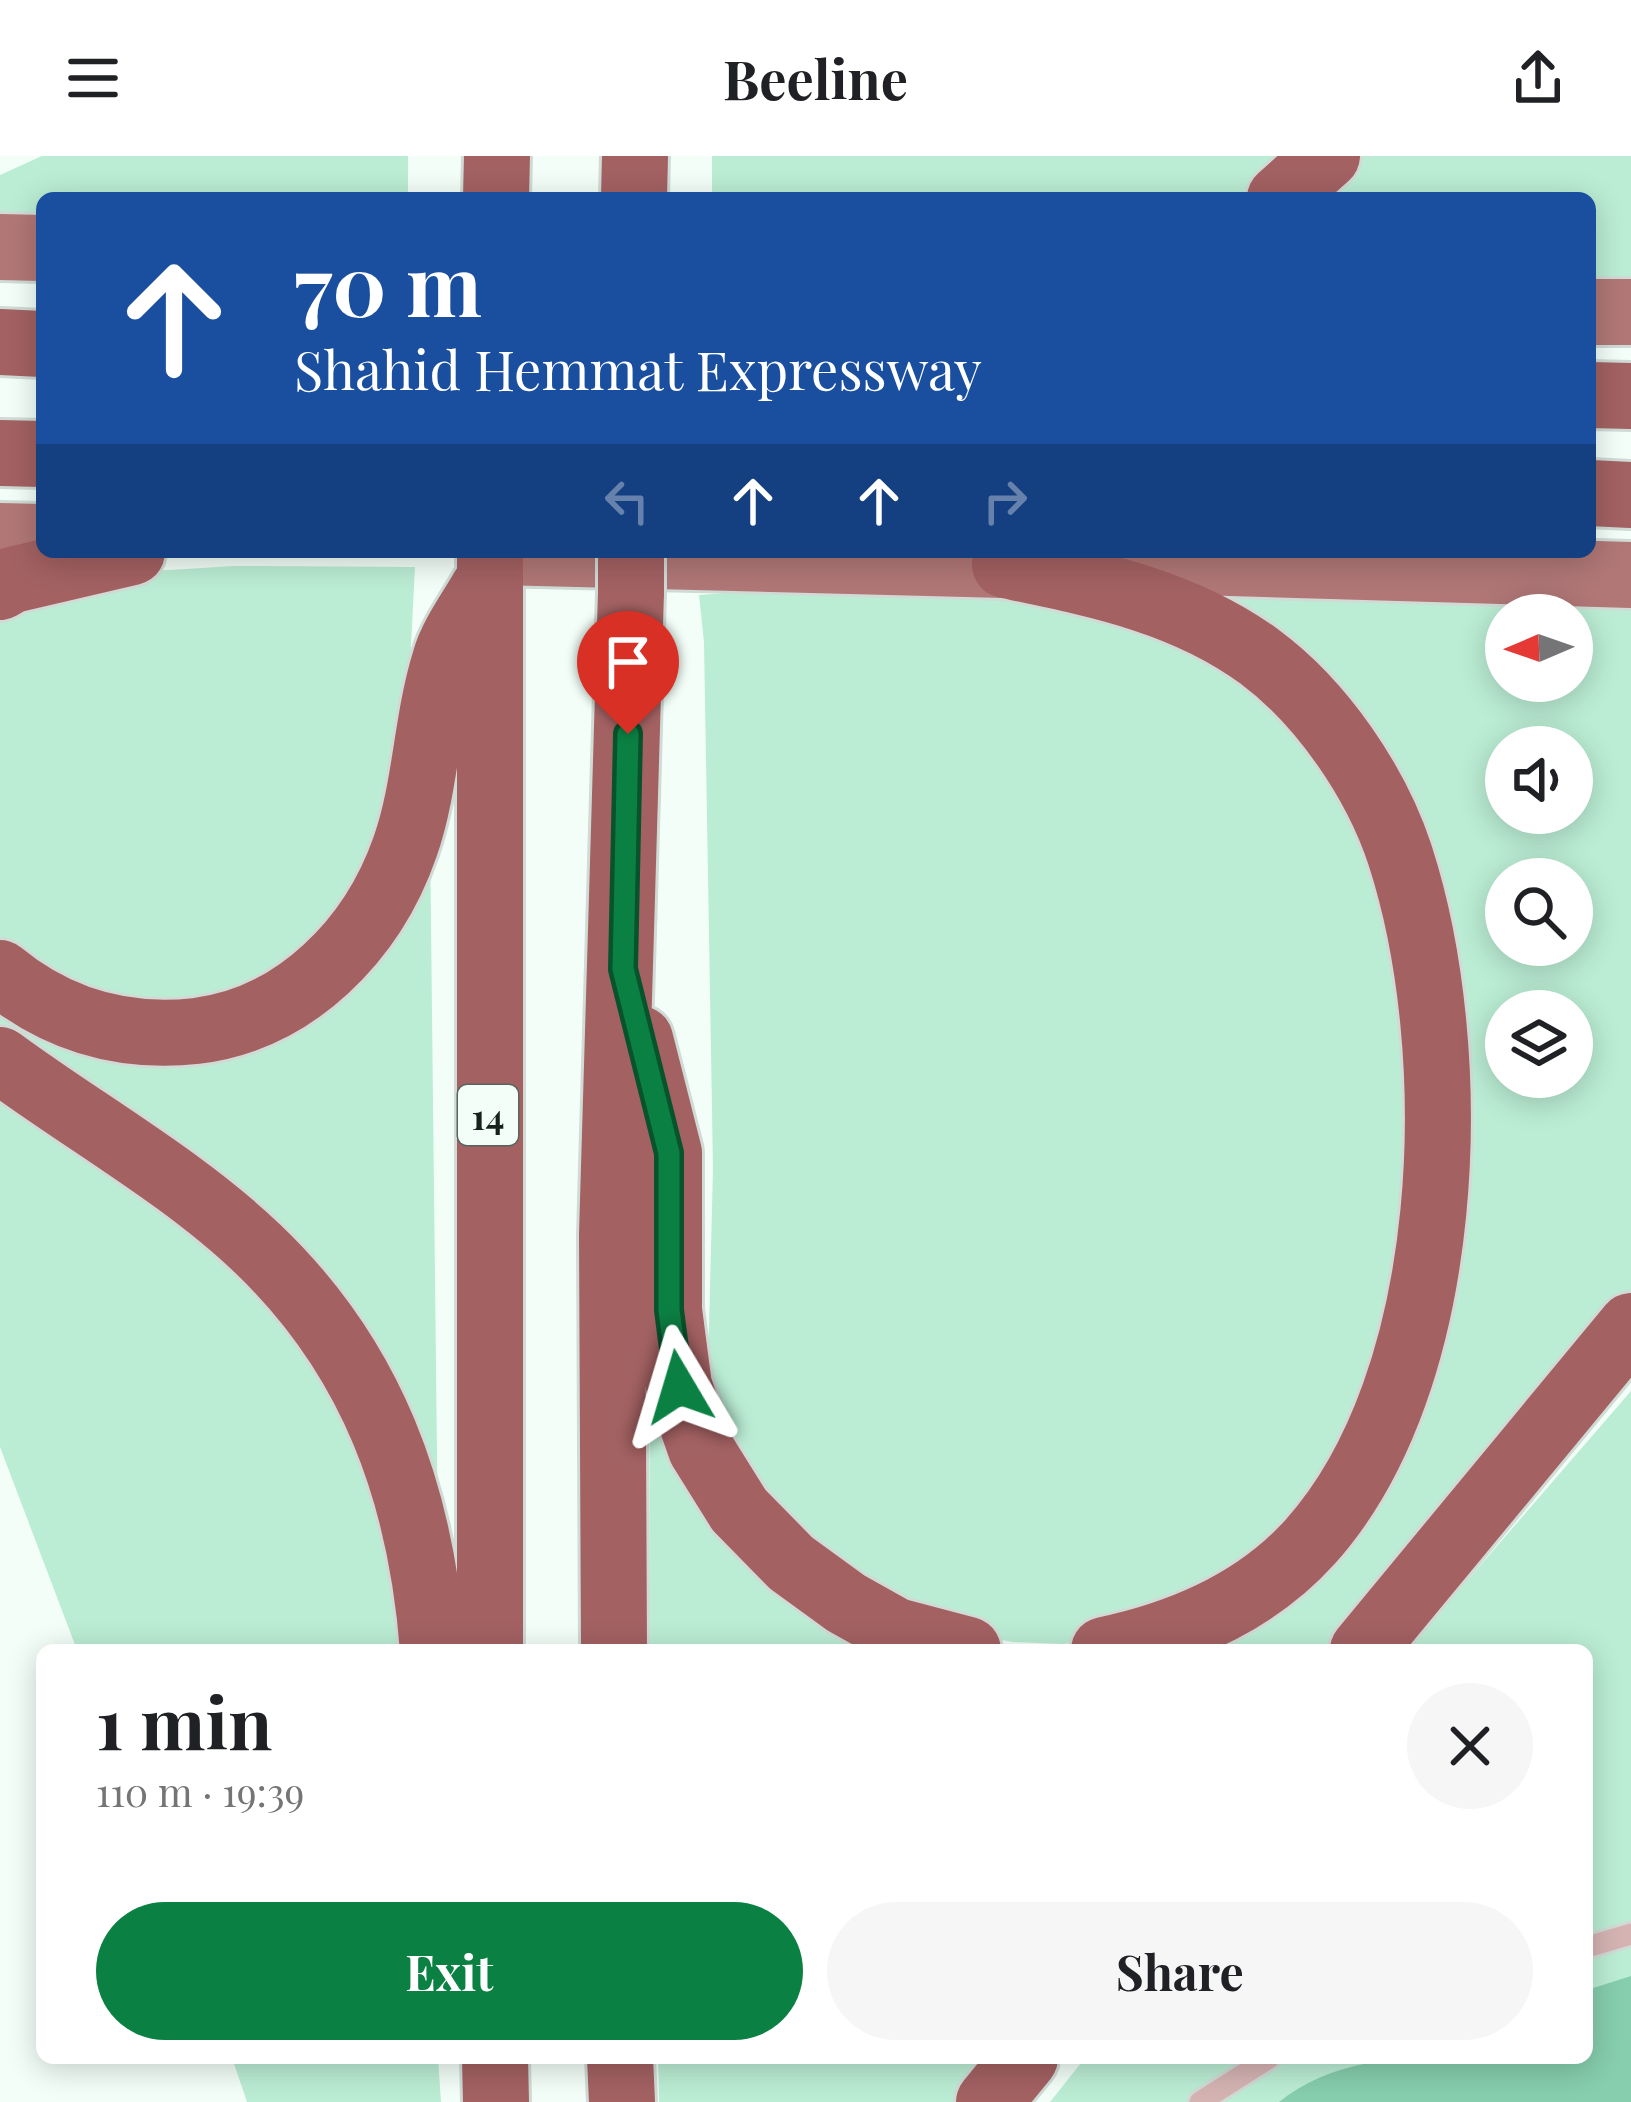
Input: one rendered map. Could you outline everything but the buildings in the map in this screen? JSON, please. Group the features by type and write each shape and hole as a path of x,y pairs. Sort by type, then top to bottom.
{"highway":[{"path":"1287,192 1327,156"},
{"path":"0,342 36,344"},
{"path":"1596,394 1631,396"},
{"path":"0,453 36,454"},
{"path":"1596,493 1631,495"},
{"path":"0,587 106,558"},
{"path":"0,974 58,1012 90,1024 152,1032 215,1028 252,1017 314,981 360,932 391,880 414,814 426,733 446,654 494,561"},
{"name":"14","path":"490,1644 494,561"},
{"path":"1005,565 1146,598 1204,623 1261,658 1331,730 1363,775 1399,852 1427,958 1438,1150 1429,1250 1408,1348 1379,1431 1347,1492 1309,1544 1262,1585 1159,1639 1134,1644"},
{"path":"614,1644 612,1235 631,572"},
{"path":"623,969 669,1153 669,1310 679,1387 700,1449 739,1510 791,1562 846,1603 896,1631 945,1644"},
{"path":"0,1060 217,1214 279,1270 320,1318 346,1355 389,1443 421,1543 432,1644"},
{"path":"1368,1644 1631,1326"},
{"path":"495,2064 496,2102"},
{"path":"620,2064 622,2102"},
{"path":"989,2102 1020,2064"}],"main road":[{"path":"0,247 36,248"},
{"path":"1596,312 1631,312"},
{"path":"0,536 36,537"},
{"path":"494,561 1219,563 1631,575"}],"lane":[{"path":"1593,1945 1631,1934"},
{"path":"1200,2102 1260,2064"}],"green space":[{"path":"42,156 408,156 408,192 36,192 36,226 0,226 0,175"},
{"path":"712,156 1307,156 1265,192 712,192"},
{"path":"1355,156 1631,156 1631,297 1596,296 1596,192 1321,192"},
{"path":"234,566 415,567 406,742 395,812 304,971 143,1016 0,952 0,607 137,572"},
{"path":"903,580 1050,590 1232,662 1347,787 1400,934 1416,1200 1359,1427 1280,1547 1120,1638 1063,1644 1013,1642 951,1631 780,1523 707,1407 713,1169 704,642 699,595"},
{"path":"1278,587 1525,594 1485,594 1485,702 1593,702 1593,596 1631,597 1631,1299 1344,1644 1187,1644 1379,1472 1443,908 1208,596"},
{"path":"430,834 438,1546 403,1430 0,1037 0,994 202,1050"},
{"path":"0,1083 175,1206 349,1396 413,1644 75,1644 0,1447"},
{"path":"650,1275 663,1383 897,1644 649,1644"},
{"path":"1631,1391 1631,2102 1050,2102 1080,2064 1593,2064 1593,1644 1412,1644"},
{"path":"1631,1976 1631,2102 1279,2102 1311,2082 1366,2064 1593,2064 1593,1988"},
{"path":"234,2064 438,2064 441,2102 247,2102"},
{"path":"658,2064 1000,2064 968,2102 659,2102"}],"route":[{"path":"628,734 623,969 669,1153 669,1310 679,1387"}]}
